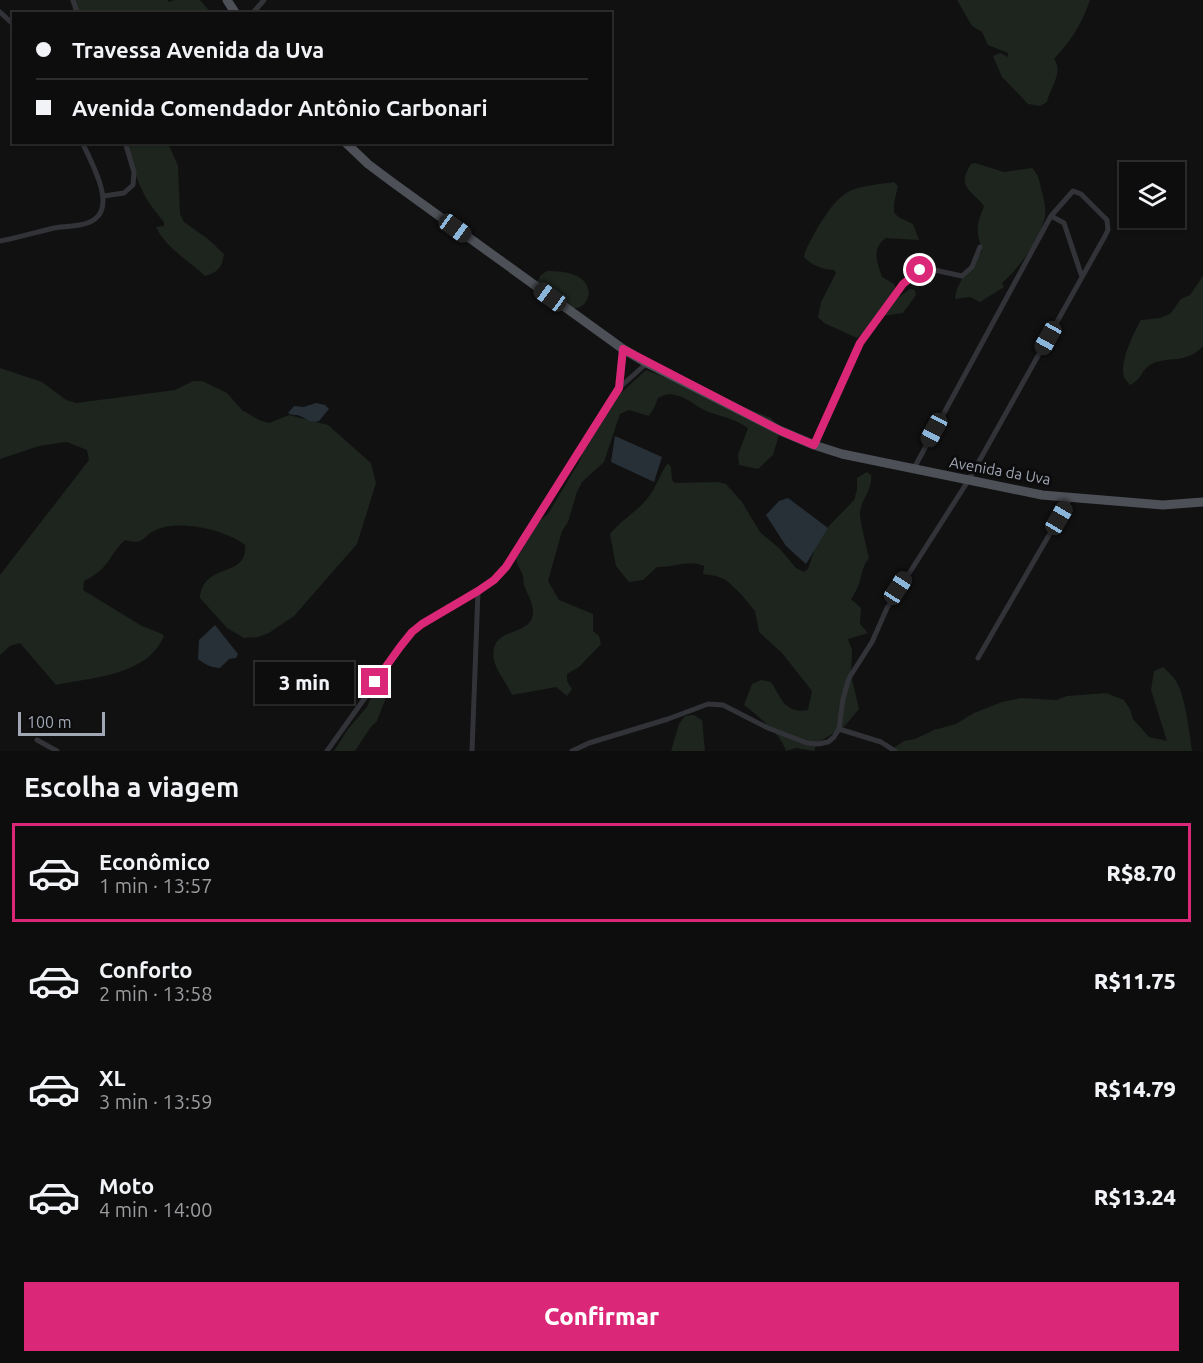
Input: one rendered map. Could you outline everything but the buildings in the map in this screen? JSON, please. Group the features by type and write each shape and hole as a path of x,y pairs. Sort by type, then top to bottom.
{"main road":[{"name":"Avenida da Uva","path":"347,144 392,182 623,349 781,431 814,445 913,470 1042,495 1163,505 1203,502"}],"street":[{"path":"254,12 264,0"},
{"path":"0,12 12,23"},
{"path":"0,241 85,223 100,214 104,196 83,144"},
{"path":"104,196 124,193 133,185 134,172 126,144"},
{"path":"572,751 589,743 708,704 723,705 768,728 807,743 828,742 839,729 843,699 849,678 865,655 898,588 969,481 1108,230 1107,220 1081,194 1075,191 1069,194 1051,216 913,470"},
{"path":"1051,216 1059,219 1067,229 1082,277"},
{"path":"814,445 860,343 903,284 913,274 925,268 962,276 972,267 980,247"},
{"path":"619,388 623,349"},
{"path":"327,751 412,632 494,580 514,555 619,388 647,363"},
{"path":"978,658 1071,497"},
{"path":"472,751 478,591"},
{"path":"839,729 881,742 895,751"},
{"path":"37,740 57,751"}],"shaded area":[{"path":"70,0 167,0 169,2 200,0 210,12 74,12"},
{"path":"957,0 1090,0 1075,32 1054,59 1058,69 1047,102 1040,106 1028,104 1002,77 993,56 1000,53 1008,57 1008,53 988,45 982,32 972,26"},
{"path":"127,144 168,144 178,166 180,214 184,222 224,254 221,266 216,271 205,276 165,241 156,227 164,226 164,222 139,185"},
{"path":"975,163 1004,172 1032,168 1039,180 1045,210 1039,235 1022,262 1002,283 1004,287 980,302 970,297 955,299 961,280 982,251 978,228 984,206 970,192 965,183 971,164"},
{"path":"894,182 898,186 894,213 913,224 919,240 886,238 878,246 876,256 882,277 894,284 899,297 910,289 915,290 916,295 903,313 883,316 857,338 824,323 818,317 821,302 836,273 834,270 822,268 810,262 804,257 805,252 824,217 837,200 852,190"},
{"path":"547,271 567,272 580,277 587,285 589,293 582,306 575,308 566,306 537,282"},
{"path":"1203,276 1203,346 1190,356 1163,360 1150,365 1130,385 1124,377 1125,356 1141,320 1160,318 1170,314 1181,299 1190,295"},
{"path":"0,368 42,382 66,400 76,403 175,390 193,381 202,381 227,393 242,410 259,420 269,423 289,415 328,425 371,463 376,483 357,544 294,616 269,633 244,638 227,628 200,598 203,586 209,579 240,562 244,556 245,545 227,535 191,526 168,526 153,531 137,542 125,540 102,569 84,581 83,590 142,626 164,636 156,649 132,667 102,677 56,685 20,643 10,646 0,655 0,575 89,460 87,450 67,442 39,446 0,459"},
{"path":"646,370 771,418 778,426 779,435 773,455 758,469 739,465 738,455 748,428 673,394 658,398 649,416 629,410 620,414 604,462 582,482 577,492 568,522 562,531 548,581 559,600 593,614 593,631 599,636 601,644 579,667 567,674 567,681 572,689 567,696 556,687 512,695 493,657 496,643 500,639 528,624 532,619 532,605 516,559 534,529 548,514 579,462 586,444 609,404"},
{"path":"316,403 325,405 329,409 319,421 310,421 288,413 294,406 304,407"},
{"path":"615,436 662,457 654,482 611,462"},
{"path":"668,463 671,467 672,480 675,483 718,482 726,484 742,502 760,532 780,549 796,568 804,572 808,569 815,548 829,526 854,500 857,478 867,472 871,475 860,511 869,558 851,599 861,608 860,624 868,633 848,639 852,650 851,675 859,709 844,727 817,743 814,751 796,748 786,751 774,732 744,705 752,684 761,680 771,682 785,704 794,710 808,710 812,691 782,653 759,632 755,611 740,593 726,580 703,574 704,566 698,564 657,567 643,580 629,582 616,566 610,534 646,500"},
{"path":"788,498 828,528 806,564 786,546 766,515 779,501"},
{"path":"215,625 238,654 236,658 229,659 220,668 198,659 199,640"},
{"path":"1163,667 1179,687 1187,715 1192,751 889,751 904,741 956,724 974,713 1002,702 1021,698 1057,700 1067,696 1106,693 1124,700 1133,719 1149,737 1167,741 1151,690 1154,671"},
{"path":"383,677 391,684 377,721 355,751 334,751 348,729 367,707 377,682"},
{"path":"694,715 702,720 705,751 671,751 679,724 685,716"}],"route":[{"path":"375,682 412,632 494,580 506,567 619,388 623,349 781,431 814,445 851,360 867,331 903,284 920,270"}]}
